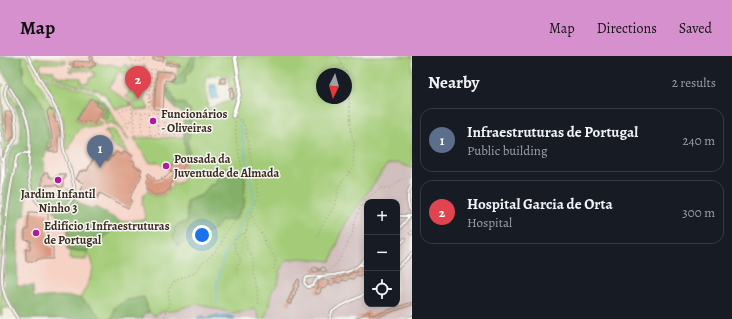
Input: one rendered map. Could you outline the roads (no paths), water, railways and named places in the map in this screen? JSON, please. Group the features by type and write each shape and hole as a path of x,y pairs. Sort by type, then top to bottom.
{"street":[{"path":"233,116 239,96 240,86 236,56"}],"lane":[{"path":"10,88 22,107 29,128 30,153 28,173 32,192 37,202 44,206 51,208 61,207 74,197 74,187 64,149 61,120 28,56"},
{"path":"1,186 4,177 4,157 16,134 14,114 5,100 5,90 7,85"},
{"path":"0,132 0,212"},
{"path":"18,319 5,296 2,283 2,272 7,211 17,156 22,153 30,153"},
{"path":"400,228 412,214 408,201 409,190 412,185"},
{"path":"400,216 409,216"},
{"path":"400,245 405,239"},
{"path":"400,265 412,254"},
{"path":"322,276 316,280 313,286 308,287 304,283 308,277 322,276 326,276 350,271 364,260"},
{"path":"358,266 364,265"},
{"path":"330,319 332,312 337,308 364,294"},
{"path":"407,319 412,317"}],"water":[{"path":"210,85 216,85 218,98 211,99"},
{"path":"227,315 235,319 198,319 198,317 204,316 205,318"}],"waterway":[{"path":"217,305 217,283 223,259 253,202 253,192 239,123"}],"place":[{"name":"Hospital Garcia de Orta","path":"138,99"},
{"name":"Funcionários - Oliveiras","path":"153,121"},
{"name":"Pousada da Juventude de Almada","path":"166,166"},
{"name":"Infraestruturas de Portugal","path":"100,168"},
{"name":"Jardim Infantil Ninho 3","path":"58,180"},
{"name":"Edifício 1 Infraestruturas de Portugal","path":"36,233"}]}
